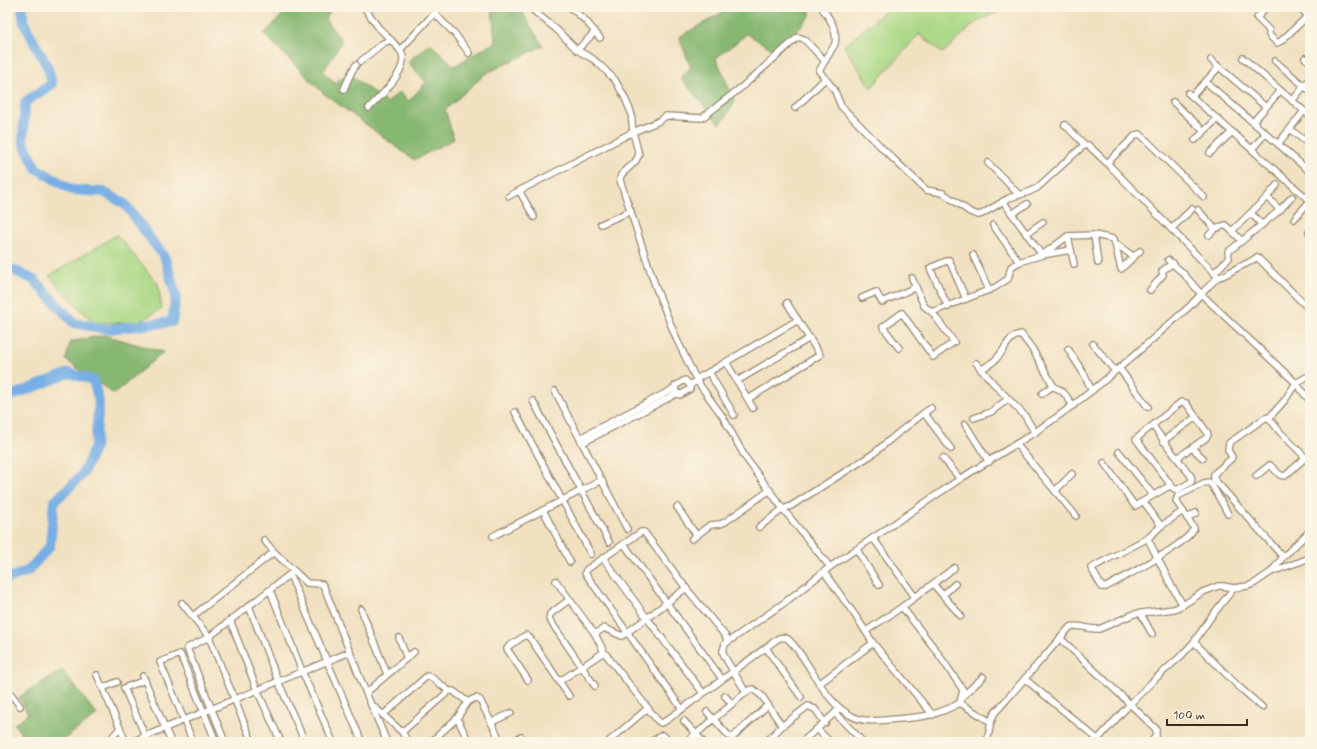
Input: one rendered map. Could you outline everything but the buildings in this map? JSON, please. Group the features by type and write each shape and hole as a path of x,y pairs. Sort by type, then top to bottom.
{"street":[{"path":"364,7 378,27 403,54 402,64 396,78 369,108"},
{"path":"529,7 557,30 577,50 593,59 615,80 631,112 633,132 639,155 635,162 621,175 620,180 656,288 678,340 697,380 723,417 745,457 770,490 782,509 830,567"},
{"path":"570,7 586,21 600,38"},
{"path":"821,7 828,16 836,37 835,44 819,71 834,89 840,106 926,190 943,193 970,212 978,215 1003,201 1037,188 1085,145"},
{"path":"1266,7 1266,9 1257,18 1269,30 1269,35 1277,42 1281,41 1309,15 1300,7"},
{"path":"400,50 437,9 469,53"},
{"path":"577,50 595,32"},
{"path":"509,196 520,192 633,132 668,116 702,118 743,86 798,37 804,38 825,61"},
{"path":"361,61 383,43 391,40"},
{"path":"1243,58 1310,116"},
{"path":"1305,58 1310,62"},
{"path":"1211,60 1266,107"},
{"path":"1275,61 1310,91"},
{"path":"344,89 356,65"},
{"path":"1219,67 1206,82 1190,95 1310,201 1294,219"},
{"path":"795,108 825,79"},
{"path":"1292,101 1310,79"},
{"path":"1206,82 1310,172"},
{"path":"1253,122 1280,91"},
{"path":"1173,102 1204,131"},
{"path":"1278,144 1304,111"},
{"path":"1195,140 1217,119"},
{"path":"1065,125 1085,145 1090,146 1216,275 1224,276 1239,267 1246,265 1257,257 1310,310"},
{"path":"1290,129 1310,145"},
{"path":"1210,153 1232,132"},
{"path":"1252,149 1266,133"},
{"path":"1107,163 1136,135 1140,134 1204,197"},
{"path":"988,163 1019,195"},
{"path":"1232,231 1267,197 1277,184"},
{"path":"520,192 534,217"},
{"path":"1267,197 1280,210"},
{"path":"725,644 784,603 830,567 960,479 1035,433 1073,406 1092,391 1201,294 1228,258 1228,252 1280,210 1292,197"},
{"path":"1003,201 1042,255"},
{"path":"1012,214 1027,204"},
{"path":"1172,229 1195,210 1215,228"},
{"path":"601,224 631,212"},
{"path":"1250,213 1262,225"},
{"path":"1026,234 1043,222"},
{"path":"993,225 1019,262"},
{"path":"1208,235 1215,228 1225,225 1242,241"},
{"path":"1042,255 1068,236 1094,235 1114,239 1121,269 1140,251"},
{"path":"1094,235 1098,263"},
{"path":"1068,236 1074,264"},
{"path":"1115,243 1134,257"},
{"path":"932,312 989,290 1008,279 1011,267 1019,262 1042,255 1071,250"},
{"path":"973,255 989,290"},
{"path":"948,307 930,268 949,260 966,299"},
{"path":"1150,290 1163,275 1162,271 1170,262 1186,276 1201,294 1296,383 1310,401"},
{"path":"899,348 883,328 902,313 933,356 954,342 932,312 924,306 912,278"},
{"path":"862,298 876,292 882,302 916,287"},
{"path":"748,399 820,355 787,303"},
{"path":"690,385 685,380 675,386 676,391 680,395 690,390 690,385 709,372 798,320"},
{"path":"981,370 997,358 1004,346 1011,339 1017,334 1021,334 1033,350 1054,387 1058,388 1067,397 1073,406"},
{"path":"737,381 810,338"},
{"path":"1093,344 1117,369 1148,407"},
{"path":"1068,349 1084,374 1092,391"},
{"path":"726,362 753,408"},
{"path":"976,363 1025,416 1035,433"},
{"path":"709,372 734,415"},
{"path":"1283,557 1214,478 1214,474 1231,459 1231,454 1228,450 1229,443 1265,418 1270,417 1285,400 1296,383 1310,375"},
{"path":"1042,394 1046,390 1054,387"},
{"path":"555,391 627,529"},
{"path":"581,441 676,391"},
{"path":"974,418 991,412 1008,399"},
{"path":"533,400 609,542"},
{"path":"1154,426 1163,440 1177,458 1191,476 1191,482 1177,490 1170,485 1136,439 1154,426 1181,402 1186,404 1196,417 1208,435 1206,438 1177,458"},
{"path":"759,527 782,509 790,506 873,454 931,408"},
{"path":"515,412 591,554"},
{"path":"924,413 951,449"},
{"path":"1163,440 1196,417"},
{"path":"1256,476 1270,465 1280,475 1285,476 1308,460 1270,421 1270,417"},
{"path":"965,424 990,462"},
{"path":"1016,444 1076,516"},
{"path":"1192,448 1203,458"},
{"path":"1119,452 1153,495"},
{"path":"943,458 960,479"},
{"path":"1104,463 1134,506 1144,502 1170,485"},
{"path":"1055,491 1072,474"},
{"path":"493,536 602,480"},
{"path":"1183,511 1161,526 1148,538 1092,567 1092,570 1102,587 1104,588 1157,559 1190,535 1194,528 1187,518 1183,511 1176,501 1177,497 1207,482 1212,485 1228,514"},
{"path":"677,507 694,537 710,526 725,522 770,490"},
{"path":"1144,502 1161,526"},
{"path":"543,510 570,562"},
{"path":"1187,518 1196,513"},
{"path":"987,742 994,714 1070,627 1075,625 1093,630 1099,629 1134,614 1166,611 1183,605 1211,588 1223,586 1234,588 1248,586 1266,577 1283,557 1310,531"},
{"path":"682,709 585,574 586,570 642,532 644,532 686,588 727,638 723,655 746,693"},
{"path":"873,538 915,597"},
{"path":"1148,538 1157,559 1183,605"},
{"path":"264,540 292,573 307,583 322,584 370,702 384,741"},
{"path":"624,544 722,679"},
{"path":"857,550 879,584"},
{"path":"193,616 274,552"},
{"path":"603,558 703,693"},
{"path":"1270,572 1310,558"},
{"path":"866,631 902,607 954,568"},
{"path":"824,572 873,643 933,715"},
{"path":"225,742 187,648 209,637 292,573"},
{"path":"292,573 327,661 362,742"},
{"path":"556,581 594,634 604,652 657,720 662,723 783,637 787,639 796,650 837,710 863,742"},
{"path":"933,584 961,616"},
{"path":"943,594 955,584"},
{"path":"594,634 604,628 620,636 627,633 686,588"},
{"path":"1025,679 1099,741 1130,704 1194,642 1211,617 1234,588"},
{"path":"270,590 302,671 333,742"},
{"path":"570,600 550,614 549,617 595,686"},
{"path":"182,603 209,637 252,742"},
{"path":"249,606 278,681 305,742"},
{"path":"902,607 935,649 961,687 962,690 960,700"},
{"path":"361,609 387,674"},
{"path":"1141,614 1152,634"},
{"path":"230,620 257,690 281,742"},
{"path":"528,680 507,649 509,646 526,635 530,638 570,696"},
{"path":"399,638 407,658"},
{"path":"1060,638 1156,729 1156,736 1151,742"},
{"path":"1194,642 1238,686 1262,707"},
{"path":"819,684 873,643"},
{"path":"766,648 801,696"},
{"path":"130,742 350,652"},
{"path":"366,693 414,652"},
{"path":"560,681 604,652"},
{"path":"193,742 160,662 180,654 216,742"},
{"path":"97,675 126,742"},
{"path":"384,715 427,676 431,677 449,691 453,691 468,702"},
{"path":"837,710 867,721 882,721 933,715 947,710 960,700 983,677"},
{"path":"148,742 124,688 144,678 171,742"},
{"path":"103,688 116,682"},
{"path":"686,742 732,704 752,690 757,691 782,726"},
{"path":"402,732 449,691"},
{"path":"7,696 10,693 20,706"},
{"path":"726,696 732,704"},
{"path":"431,742 439,739 457,718 468,702 473,698 476,698 480,700 501,742"},
{"path":"960,700 991,722"},
{"path":"370,702 402,732 408,742"},
{"path":"707,712 729,736 732,737 768,705"},
{"path":"766,742 782,726 808,706 815,709 825,722"},
{"path":"608,742 648,708"},
{"path":"802,742 837,710"},
{"path":"492,722 511,713"},
{"path":"457,718 469,742"},
{"path":"684,721 703,742"},
{"path":"108,742 120,728"},
{"path":"817,729 830,742"},
{"path":"651,742 662,735 670,742"},
{"path":"510,742 521,737"}],"green space":[{"path":"290,7 333,7 325,19 342,41 323,72 335,83 348,73 387,103 399,92 409,101 426,82 408,62 430,43 454,66 495,42 492,7 519,7 543,46 485,74 445,110 454,139 414,160 322,92 264,34"},
{"path":"732,7 810,7 810,16 777,52 747,34 716,58 735,102 720,125 680,77 691,68 679,37"},
{"path":"890,7 1007,7 975,23 943,53 919,34 871,88 844,46"},
{"path":"117,235 158,284 162,309 138,322 94,323 49,276"},
{"path":"104,335 163,352 114,394 66,360 70,342"},
{"path":"62,670 97,715 60,742 27,742 14,724 28,714 19,697"}],"waterway":[{"path":"7,267 34,280 74,323 108,329 172,322 176,296 165,258 124,203 103,192 72,190 36,168 23,141 25,102 52,84 48,68 24,23 22,7"},
{"path":"7,394 14,395 69,373 93,380 99,401 95,447 82,475 54,502 50,546 28,571 7,579"}]}
